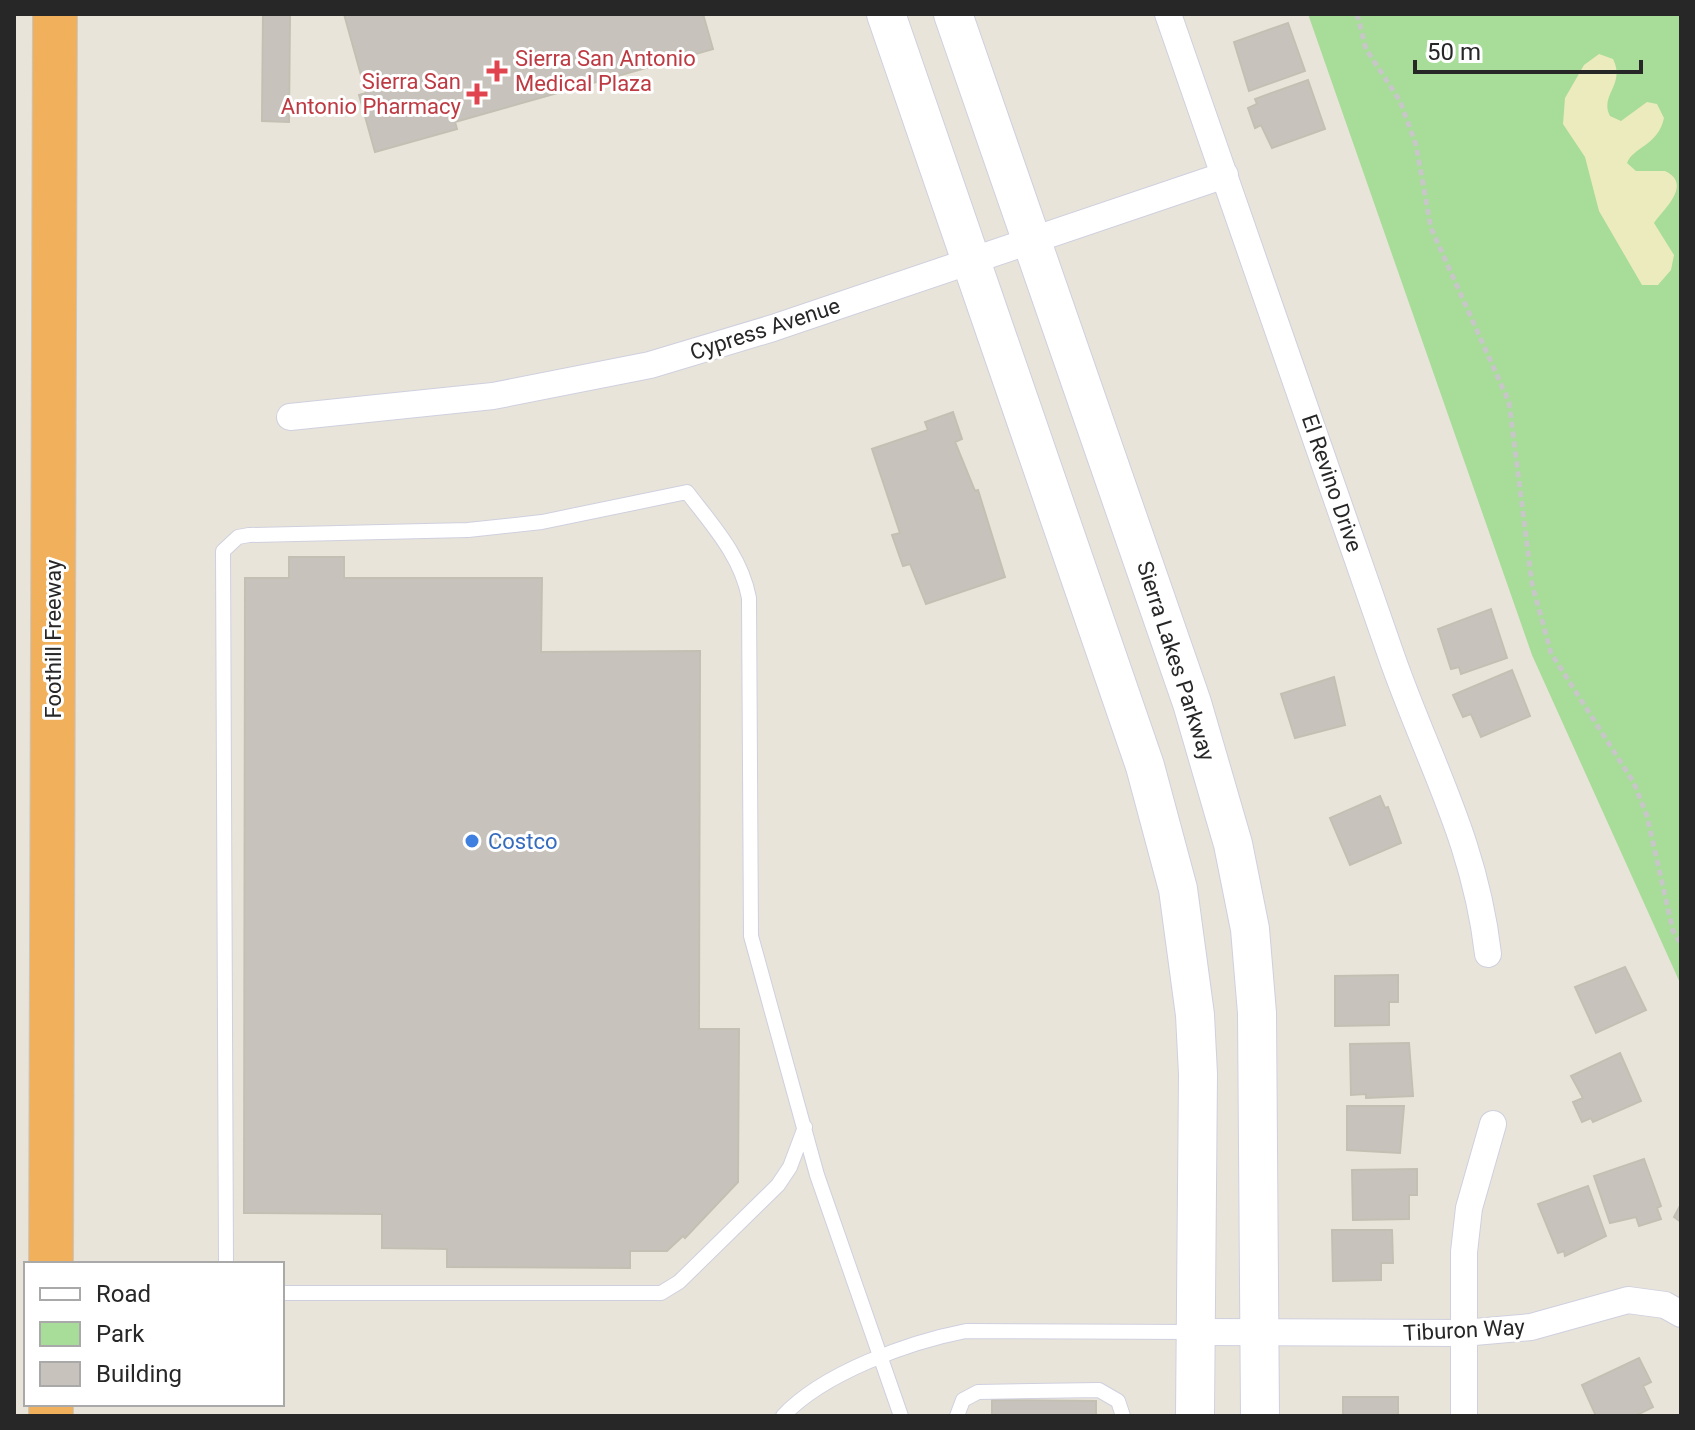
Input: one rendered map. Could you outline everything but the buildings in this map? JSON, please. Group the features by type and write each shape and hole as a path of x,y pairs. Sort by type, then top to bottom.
{"highway":[{"name":"Foothill Freeway","path":"51,1262 55,14"}],"street":[{"path":"886,14 1145,766 1178,889 1195,1015 1198,1074 1195,1416"},
{"name":"Sierra Lakes Parkway","path":"953,14 1192,703 1233,844 1250,929 1257,1013 1260,1416"},
{"name":"El Revino Drive","path":"1168,14 1393,660 1456,813 1483,908 1488,954"},
{"name":"Cypress Avenue","path":"290,417 447,403 650,365 773,328 972,258 1225,175"},
{"path":"1464,1416 1464,1252 1469,1208 1493,1124"},
{"name":"Tiburon Way","path":"1260,1334 1463,1333 1531,1327 1628,1300 1673,1310"},
{"path":"1196,1332 1260,1334"}],"lane":[{"path":"226,1262 221,560 229,543 238,537 468,530 542,522 687,492 733,552 745,575 749,598 751,936 822,1189 901,1416"},
{"path":"284,1293 661,1293 679,1282 778,1185 790,1167 805,1127"},
{"path":"783,1416 820,1387 880,1358 920,1342 966,1331 1196,1332"},
{"path":"957,1416 963,1400 978,1392 1099,1390 1118,1401 1123,1416"}],"path":[{"path":"1357,14 1366,49 1400,101 1416,145 1431,228 1449,262 1509,402 1532,584 1551,653 1634,783 1647,816 1673,931 1681,944"}],"green space":[{"path":"1308,14 1681,14 1681,985 1532,655"}],"sand":[{"path":"1599,54 1613,59 1616,68 1615,83 1608,102 1610,116 1621,121 1647,102 1657,104 1664,118 1657,135 1634,153 1627,163 1636,171 1665,171 1673,176 1676,183 1674,197 1654,223 1674,255 1671,270 1658,285 1642,285 1599,211 1585,157 1563,124 1565,98 1584,65"}],"place":[{"name":"Sierra San Antonio Medical Plaza","path":"497,71"},
{"name":"Sierra San Antonio Pharmacy","path":"477,94"},
{"name":"Costco","path":"472,841"}]}
